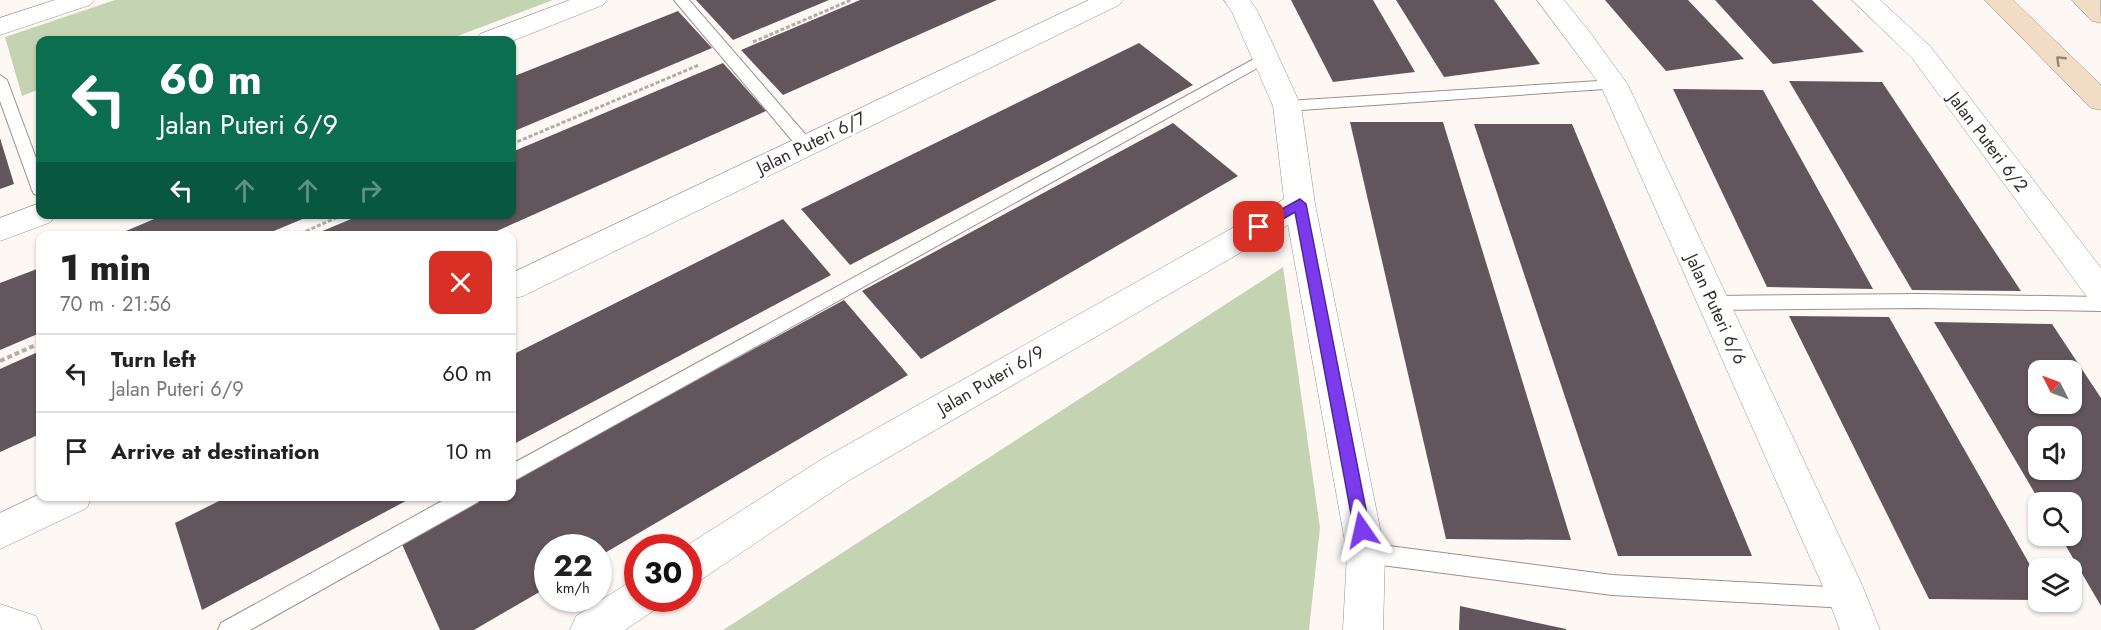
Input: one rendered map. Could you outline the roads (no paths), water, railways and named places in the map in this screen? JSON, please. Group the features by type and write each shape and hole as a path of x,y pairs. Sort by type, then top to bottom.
{"main road":[{"path":"1998,0 2101,101"},
{"path":"2085,0 2101,15"}],"street":[{"path":"0,27 81,0"},
{"path":"500,36 594,0"},
{"name":"Jalan Puteri 6/7","path":"516,285 1110,0"},
{"path":"1237,0 1245,12 1287,106 1300,204 1366,553 1363,630"},
{"name":"Jalan Puteri 6/6","path":"1550,0 1583,41 1614,86 1848,598 1860,630"},
{"name":"Jalan Puteri 6/2","path":"1865,0 1921,52 2101,292"},
{"name":"Jalan Puteri 6/9","path":"702,557 835,470 1300,204"},
{"path":"0,230 36,216"},
{"path":"0,532 64,501"},
{"path":"590,630 624,608"},
{"path":"0,623 22,630"}],"lane":[{"path":"681,0 806,146"},
{"path":"516,472 1265,58"},
{"path":"0,80 36,179"},
{"path":"1287,106 1614,86"},
{"path":"1713,303 1919,301 2101,304"},
{"path":"229,630 462,501"},
{"path":"1366,553 1612,585 1848,598"}]}
